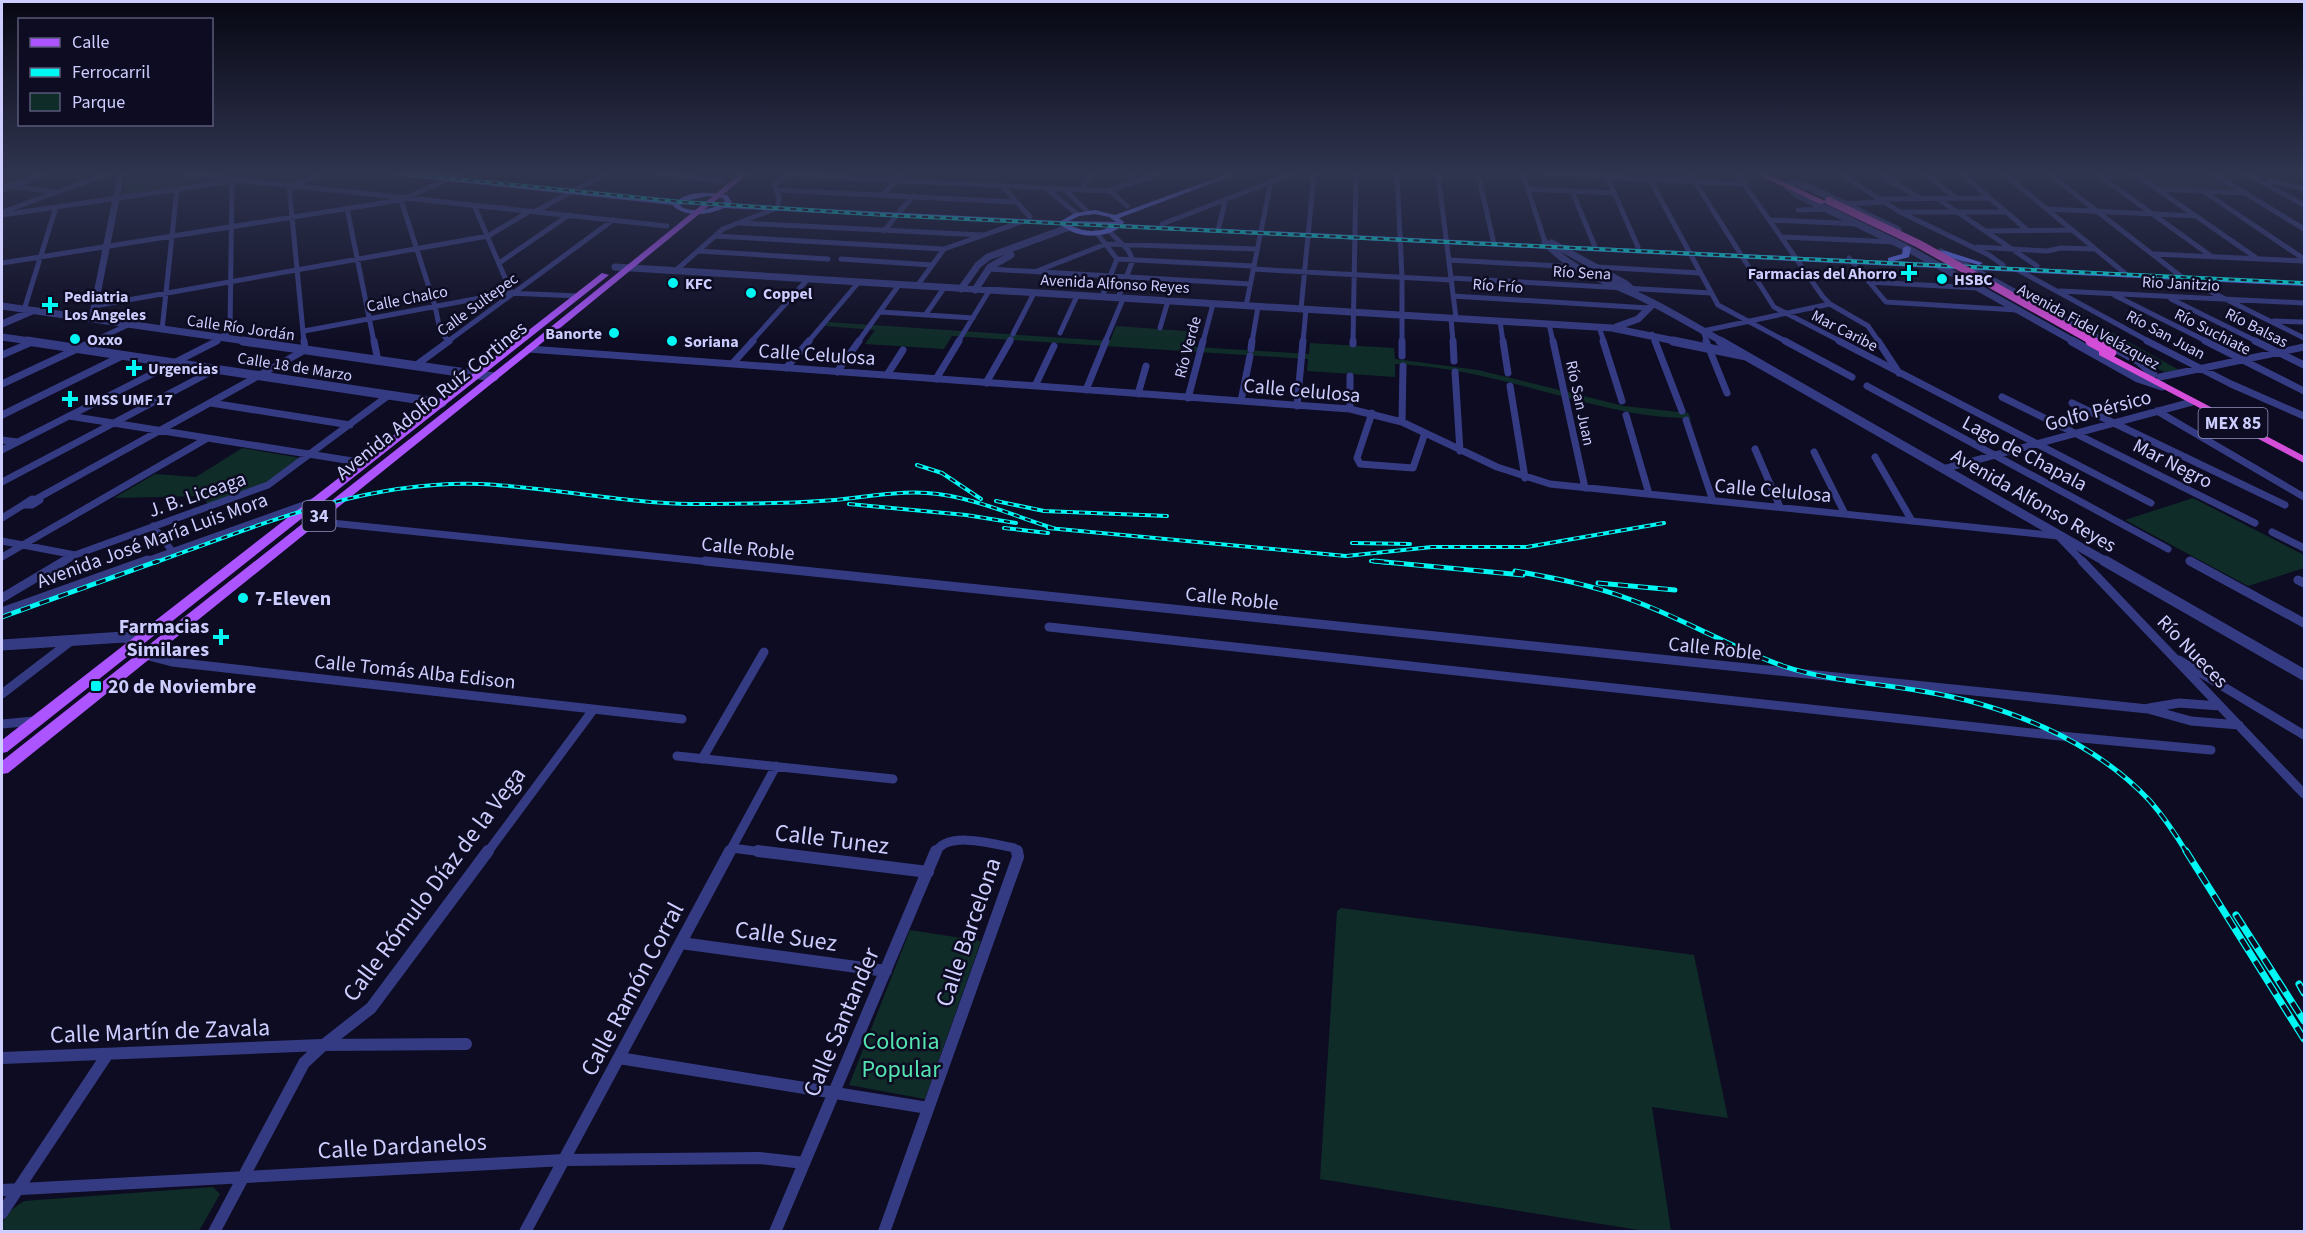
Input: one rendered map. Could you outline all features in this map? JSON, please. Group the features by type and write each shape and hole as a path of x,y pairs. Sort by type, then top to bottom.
{"highway":[{"name":"Avenida Fidel Velázquez","path":"1884,232 2106,352 2304,453"},
{"name":"Avenida Fidel Velázquez","path":"2158,379 2192,402 2304,460"}],"main road":[{"name":"Avenida Adolfo Ruíz Cortines","path":"2,769 145,655 308,517 315,502 661,232"},
{"name":"Avenida Adolfo Ruíz Cortines","path":"2,748 137,641 308,517 494,377 674,232"},
{"path":"1087,232 1096,232"},
{"path":"1275,232 1494,242 1546,242 1595,247 1941,267 2037,266 2124,273"},
{"path":"1546,242 1561,248 1638,247 1689,252"},
{"path":"1891,260 1906,255 1907,248"},
{"path":"1943,253 2018,270 2304,282"},
{"path":"1851,260 1986,264"},
{"path":"1912,265 1954,274"},
{"path":"1999,283 1997,274 2006,267"}],"street":[{"path":"2,324 29,310 49,232"},
{"path":"92,319 110,232"},
{"path":"162,330 172,232"},
{"path":"2,263 202,232"},
{"path":"2,450 222,338 230,331 232,232"},
{"path":"2,518 24,506 35,504 39,501 38,498 305,350 292,232"},
{"path":"352,232 378,361"},
{"path":"411,232 435,306 440,330 448,341"},
{"path":"486,232 513,292 579,296"},
{"path":"94,306 488,236 496,232"},
{"path":"500,263 545,232"},
{"name":"Calle Sultepec","path":"415,366 597,232"},
{"path":"675,271 720,232"},
{"path":"839,244 851,232"},
{"path":"897,232 982,235"},
{"path":"715,236 944,249 992,232"},
{"path":"962,289 978,265 988,257 1046,232"},
{"path":"975,290 988,269 1003,258 1075,232"},
{"path":"1096,232 1117,259 1102,297"},
{"path":"1086,390 1133,260 1110,232"},
{"path":"1246,306 1262,232"},
{"path":"1353,344 1355,232"},
{"path":"1400,232 1402,356"},
{"path":"1446,232 1453,296 1454,361"},
{"path":"1492,232 1494,242"},
{"path":"1542,232 1546,242 1578,267 1615,288 1635,292"},
{"path":"1589,232 1595,247"},
{"path":"1631,232 1638,247"},
{"path":"1678,232 1718,305 1852,377"},
{"name":"Mar Caribe","path":"1726,232 1770,303 1785,313 2151,503"},
{"path":"1778,232 1830,304 1868,326 1900,373"},
{"path":"1875,232 2138,378 2158,379 2239,359 2304,347"},
{"path":"1902,232 2146,365 2158,379"},
{"path":"1940,232 1974,247 2006,267"},
{"path":"1987,232 2037,266"},
{"path":"2073,232 2124,273"},
{"path":"2125,232 2180,276 2221,299 2304,338"},
{"path":"2177,232 2211,256"},
{"path":"2219,232 2259,259"},
{"path":"2262,232 2304,260"},
{"path":"1297,406 1309,233"},
{"path":"1782,237 1895,242 1919,240"},
{"path":"1034,272 1106,244 1257,249"},
{"path":"1974,247 2095,249"},
{"path":"1561,248 1598,267 1635,292"},
{"path":"917,286 944,249"},
{"path":"698,251 828,259"},
{"path":"2154,254 2304,260"},
{"path":"841,259 932,265"},
{"name":"Río Sena","path":"1117,259 1355,275 1615,288"},
{"path":"1449,260 1578,267"},
{"path":"1851,260 1886,302 2017,310"},
{"name":"Avenida Alfonso Reyes","path":"615,267 1612,328 1652,334 1746,356"},
{"path":"1598,267 1700,273"},
{"path":"988,269 1250,284"},
{"name":"Río San Juan","path":"2018,270 2201,368 2304,416"},
{"path":"732,364 808,279"},
{"path":"1869,282 2009,289"},
{"path":"786,368 858,283"},
{"path":"837,372 899,285"},
{"path":"926,315 944,288"},
{"path":"936,379 989,291"},
{"name":"Rio Janitzio","path":"2056,291 2304,303"},
{"name":"Calle Chalco","path":"304,332 513,292"},
{"name":"Avenida Alfonso Reyes","path":"1635,292 1651,306 1703,331 2304,675"},
{"name":"Río Sena","path":"1635,292 1711,293"},
{"path":"986,382 1034,293"},
{"name":"Río Suchiate","path":"2111,293 2304,391"},
{"path":"1060,333 1077,296"},
{"name":"Río Frío","path":"1453,296 1651,306"},
{"name":"Río Balsas","path":"2166,296 2304,365"},
{"path":"1160,328 1168,301"},
{"name":"Río Verde","path":"1188,398 1213,304"},
{"path":"1727,393 1703,331 1830,304"},
{"name":"Calle Río Jordán","path":"2,306 494,377"},
{"name":"Avenida Alfonso Reyes","path":"1612,328 1638,319 1651,306"},
{"path":"1240,401 1258,307"},
{"path":"881,312 973,318"},
{"path":"1500,321 1508,373"},
{"path":"2267,321 2304,322"},
{"name":"Río San Juan","path":"1549,324 1585,488"},
{"path":"2,384 128,325"},
{"path":"1599,327 1622,401"},
{"path":"1652,334 1682,411"},
{"name":"Calle 18 de Marzo","path":"2,337 442,404"},
{"path":"2,355 32,342"},
{"path":"1035,386 1054,346"},
{"name":"Calle Celulosa","path":"529,349 1350,410 1372,413 1402,422 1460,451 1525,478 1585,488 2057,535"},
{"path":"887,375 903,350"},
{"path":"2,415 122,356"},
{"path":"1138,394 1146,366"},
{"path":"1402,422 1403,366"},
{"path":"2,482 216,369"},
{"path":"1455,372 1460,451"},
{"path":"1350,376 1350,410"},
{"path":"1510,386 1525,478"},
{"name":"Lago de Chapala","path":"1867,386 2168,549"},
{"name":"J. B. Liceaga","path":"2,598 75,555 262,488 389,395"},
{"name":"Mar Negro","path":"2001,397 2255,523"},
{"name":"Golfo Pérsico","path":"1944,469 2192,402"},
{"path":"211,403 350,425"},
{"path":"2072,403 2284,505"},
{"path":"2157,411 2304,497"},
{"path":"1372,413 1357,458 1358,463 1413,468 1425,433"},
{"path":"1626,415 1649,494"},
{"path":"69,416 365,463"},
{"path":"1686,420 1713,501"},
{"path":"2,557 206,439"},
{"path":"2,440 17,442"},
{"path":"1755,449 1780,507"},
{"path":"1814,452 1845,514"},
{"path":"1875,457 1912,520"},
{"name":"Avenida José María Luis Mora","path":"2,613 315,502"},
{"name":"Avenida José María Luis Mora","path":"2,619 308,517"},
{"name":"Calle Roble","path":"308,517 2148,709 2191,721 2239,725"},
{"path":"153,526 172,551"},
{"path":"2272,532 2304,548"},
{"name":"Río Nueces","path":"2057,535 2304,794"},
{"path":"2,540 75,555"},
{"path":"2190,561 2304,623"},
{"path":"1049,627 2060,736 2211,750"},
{"path":"3,646 124,637 137,641 145,655"},
{"path":"2,694 71,640"},
{"path":"702,759 764,652"},
{"path":"2169,654 2304,735"},
{"name":"Calle Tomás Alba Edison","path":"145,655 172,662 682,719"},
{"name":"Calle Roble","path":"2148,709 2179,703 2220,706"},
{"name":"Calle Rómulo Díaz de la Vega","path":"214,1232 299,1072 321,1045 345,1031 371,1008 593,710"},
{"path":"2,724 35,721"},
{"path":"677,756 893,779"},
{"name":"Calle Ramón Corral","path":"525,1232 776,766"},
{"path":"2292,782 2304,789"},
{"name":"Calle Barcelona","path":"884,1232 1018,857 1017,850 955,839"},
{"name":"Calle Santander","path":"775,1232 941,843 955,839"},
{"name":"Calle Tunez","path":"732,848 928,872"},
{"name":"Calle Suez","path":"681,944 886,971"},
{"name":"Calle Martín de Zavala","path":"2,1058 321,1045 466,1044"},
{"path":"2,1213 107,1055"},
{"path":"619,1058 928,1108"},
{"name":"Calle Dardanelos","path":"2,1190 564,1160 760,1158 804,1163"}],"green space":[{"path":"828,322 1110,341 1116,326 1199,332 1196,347 1309,354 1310,343 1394,348 1395,359 1478,370 1624,406 1688,413 1691,419 1631,413 1482,376 1424,366 1395,364 1395,377 1307,371 1308,359 952,336 944,349 865,344 875,330 825,326"},
{"path":"2095,323 2179,370 2164,372 2082,325"},
{"path":"242,448 301,458 263,487 208,505 203,496 114,498 155,474 196,477"},
{"path":"2193,498 2304,555 2304,568 2248,586 2125,520"},
{"path":"1341,908 1694,955 1728,1118 1652,1107 1671,1231 1645,1231 1320,1179 1337,911"},
{"name":"Colonia Popular","path":"910,930 981,941 925,1099 849,1085"},
{"path":"213,1187 220,1194 199,1231 2,1232 5,1217 24,1201"}],"railway":[{"path":"1230,232 2304,283"},
{"path":"917,465 942,473 981,499"},
{"path":"154,563 273,520 354,497 396,489 438,485 480,484 639,501 692,504 799,502 927,493 976,502 1055,529"},
{"path":"996,501 1044,511 1167,516"},
{"path":"849,504 966,515 1016,523"},
{"path":"1055,529 1346,556 1432,547 1527,547 1664,523"},
{"path":"1004,528 1048,533"},
{"path":"1048,528 1055,529"},
{"path":"1352,543 1410,544"},
{"path":"2,617 158,561"},
{"path":"1371,561 1390,563"},
{"path":"1374,561 1523,575"},
{"path":"1515,571 1573,582 1615,594 1783,666 1834,678 1952,697 2014,715 2045,728 2074,742 2127,779 2155,807 2187,853"},
{"path":"1598,583 1675,590"},
{"path":"2186,851 2304,1039"},
{"path":"2236,915 2304,1021"},
{"path":"2299,984 2304,993"}],"place":[{"name":"Farmacias del Ahorro","path":"1909,273"},
{"name":"HSBC","path":"1942,279"},
{"name":"KFC","path":"673,283"},
{"name":"Coppel","path":"751,293"},
{"name":"Pediatria Los Angeles","path":"50,305"},
{"name":"Banorte","path":"614,333"},
{"name":"Oxxo","path":"75,339"},
{"name":"Soriana","path":"672,341"},
{"name":"Urgencias","path":"134,368"},
{"name":"IMSS UMF 17","path":"70,399"},
{"name":"7-Eleven","path":"243,598"},
{"name":"Farmacias Similares","path":"221,637"},
{"name":"20 de Noviembre","path":"96,686"}]}
